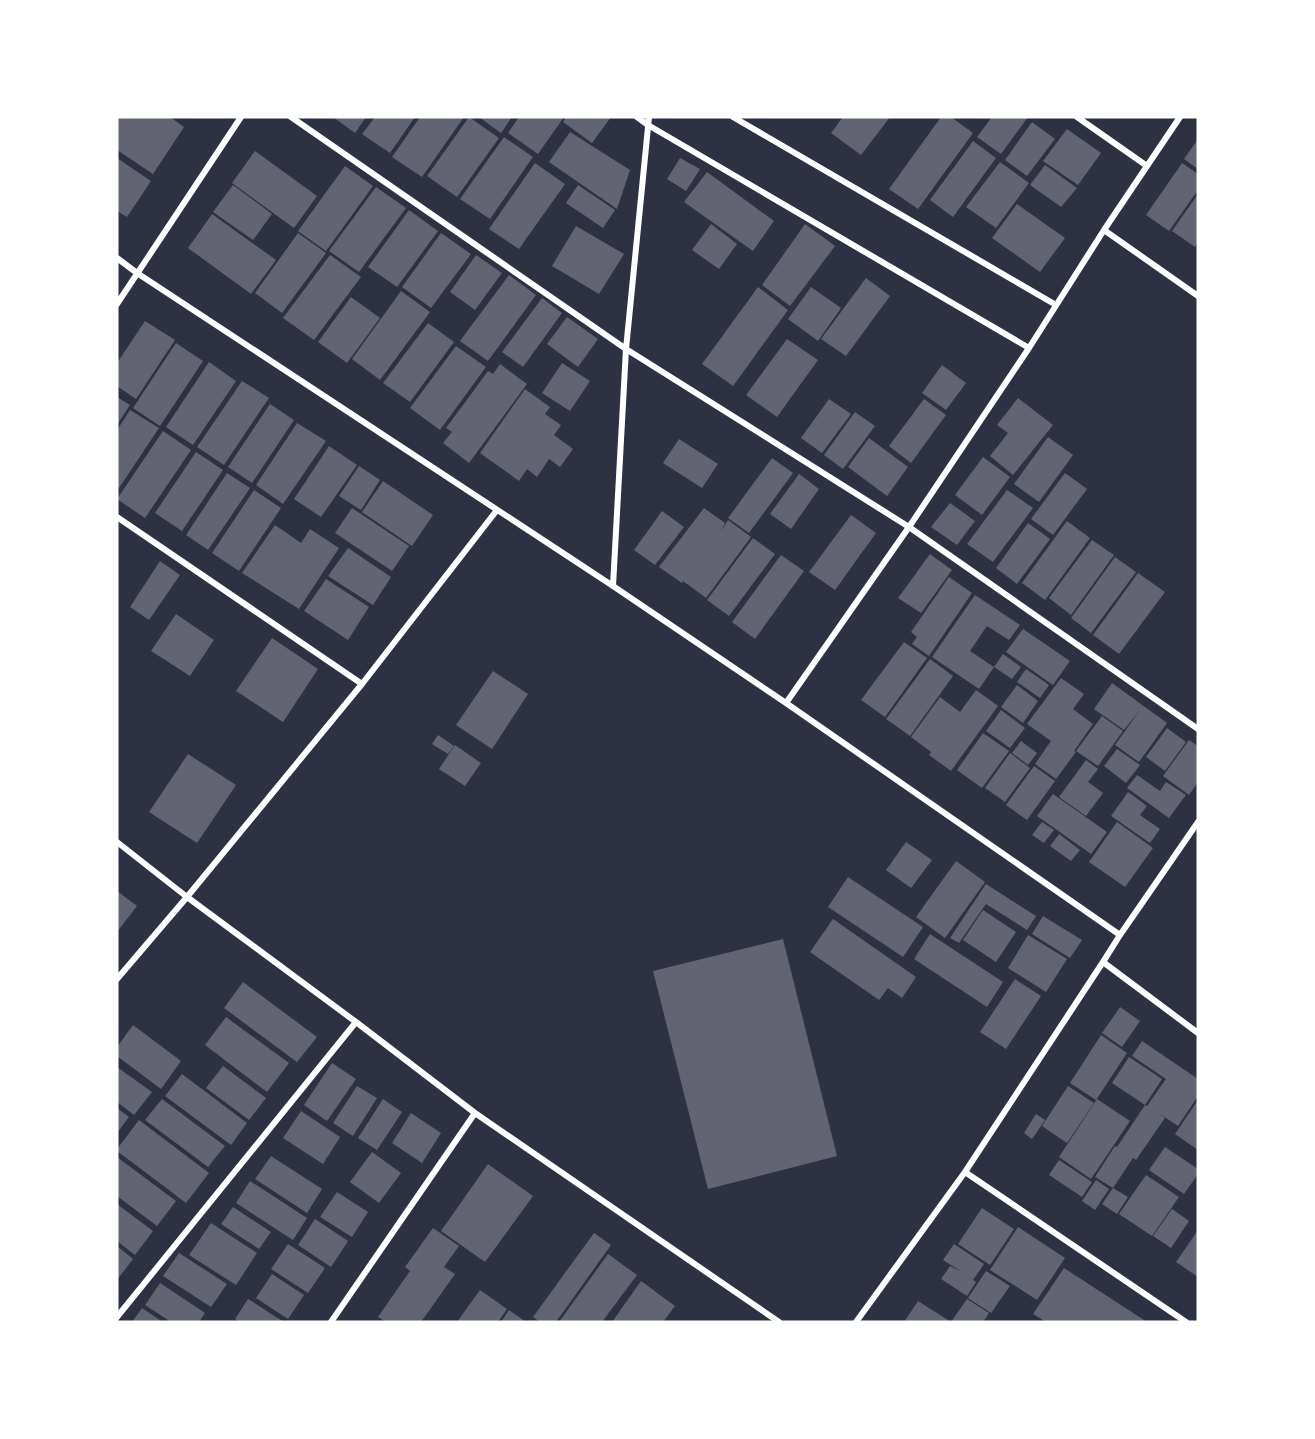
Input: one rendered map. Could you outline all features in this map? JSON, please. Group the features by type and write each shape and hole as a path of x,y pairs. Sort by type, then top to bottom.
{"street":[{"path":"117,304 241,117"},
{"path":"291,117 626,349 909,527 1198,729"},
{"path":"637,117 1029,348"},
{"path":"613,586 626,349 649,117"},
{"path":"1077,117 1147,166"},
{"path":"786,703 909,527 1180,117"},
{"path":"736,118 1056,305"},
{"path":"1104,230 1198,296"},
{"path":"117,258 613,586 1120,934"},
{"path":"117,979 362,684 497,510"},
{"path":"117,517 362,684"},
{"path":"856,1322 965,1172 1120,934 1198,822"},
{"path":"117,842 475,1113 780,1322"},
{"path":"1103,962 1198,1033"},
{"path":"117,1317 356,1022"},
{"path":"332,1322 475,1113"},
{"path":"965,1172 1186,1322"}],"building":[{"path":"117,117 170,117 184,127 153,174 117,150"},
{"path":"333,117 366,117 355,133"},
{"path":"375,117 415,117 390,153 362,134"},
{"path":"420,117 464,117 422,177 392,157"},
{"path":"469,117 499,138 457,197 427,176"},
{"path":"479,117 512,117 501,133"},
{"path":"519,117 564,117 538,154 508,133"},
{"path":"566,117 611,117 592,143 563,122"},
{"path":"843,117 890,117 861,155 831,133"},
{"path":"941,117 951,117 973,133 918,209 889,189"},
{"path":"992,117 1028,117 1001,154 977,137"},
{"path":"1032,122 1055,139 1027,176 1005,160"},
{"path":"1067,129 1101,153 1078,185 1043,161"},
{"path":"570,132 630,170 617,209 549,162"},
{"path":"504,137 533,157 490,219 460,199"},
{"path":"1198,139 1198,169 1184,159"},
{"path":"973,141 996,158 953,217 930,200"},
{"path":"255,151 317,196 294,228 232,183"},
{"path":"117,158 151,181 127,217 117,211"},
{"path":"680,158 700,169 686,191 667,179"},
{"path":"1000,162 1029,183 996,228 966,207"},
{"path":"535,163 565,184 519,249 489,229"},
{"path":"1182,163 1198,174 1198,190 1169,231 1146,215"},
{"path":"1045,165 1077,188 1061,207 1030,185"},
{"path":"345,166 373,186 326,251 298,231"},
{"path":"707,172 774,221 753,251 684,202"},
{"path":"233,185 272,214 253,240 213,212"},
{"path":"578,185 615,210 603,228 566,203"},
{"path":"376,187 406,208 359,272 329,251"},
{"path":"1198,194 1198,243 1195,247 1172,231"},
{"path":"1017,204 1065,238 1040,272 992,238"},
{"path":"409,210 438,231 397,287 368,267"},
{"path":"212,214 276,260 251,294 188,248"},
{"path":"711,224 737,244 719,269 692,250"},
{"path":"805,224 835,246 790,306 762,285"},
{"path":"576,226 624,254 599,294 552,266"},
{"path":"298,233 326,253 282,313 255,293"},
{"path":"441,233 471,254 431,308 402,287"},
{"path":"330,255 361,277 314,340 283,318"},
{"path":"476,255 502,273 475,310 450,292"},
{"path":"509,275 536,295 488,361 460,341"},
{"path":"866,278 890,296 846,356 821,339"},
{"path":"758,287 788,310 733,386 702,364"},
{"path":"811,287 841,308 818,341 788,319"},
{"path":"401,291 430,312 380,380 352,359"},
{"path":"351,297 380,318 347,363 318,342"},
{"path":"542,298 562,313 523,367 502,352"},
{"path":"567,317 598,339 578,367 547,344"},
{"path":"145,321 175,340 136,399 117,386 117,363"},
{"path":"428,323 454,342 410,402 383,383"},
{"path":"787,339 818,360 777,417 746,395"},
{"path":"176,343 203,361 160,426 133,408"},
{"path":"456,346 486,367 440,430 410,408"},
{"path":"209,362 236,381 193,445 166,427"},
{"path":"562,363 590,381 570,411 542,393"},
{"path":"500,364 527,384 469,463 443,443 452,432 446,428 488,371 493,374"},
{"path":"942,365 966,383 946,410 922,393"},
{"path":"242,381 269,398 224,465 197,447"},
{"path":"525,389 550,407 545,414 561,425 554,435 573,449 560,467 549,459 537,477 527,469 519,481 480,453"},
{"path":"117,397 130,405 117,425"},
{"path":"1018,398 1053,425 1013,475 990,456 1008,433 997,425"},
{"path":"829,399 851,414 822,453 801,438"},
{"path":"924,399 946,415 911,463 889,446"},
{"path":"270,404 294,420 252,483 228,467"},
{"path":"130,410 159,428 119,488 117,486 117,430"},
{"path":"855,412 875,426 843,469 824,455"},
{"path":"297,423 326,441 283,504 256,485"},
{"path":"163,431 191,450 145,518 117,499"},
{"path":"1048,437 1073,455 1039,502 1014,484"},
{"path":"869,438 908,467 887,496 848,467"},
{"path":"679,439 718,464 702,488 663,463"},
{"path":"329,446 357,465 321,517 294,499"},
{"path":"196,452 223,470 182,531 155,513"},
{"path":"983,457 1010,477 982,515 955,495"},
{"path":"772,458 793,473 749,533 728,518"},
{"path":"359,466 380,480 361,510 339,496"},
{"path":"227,473 250,488 208,550 186,535"},
{"path":"1065,473 1087,489 1053,535 1031,519"},
{"path":"799,474 819,489 791,529 770,514"},
{"path":"383,481 433,515 412,546 362,512"},
{"path":"254,490 281,508 239,571 212,553"},
{"path":"1007,490 1033,508 993,562 967,544"},
{"path":"950,503 975,521 957,545 931,527"},
{"path":"352,508 409,546 392,571 335,533"},
{"path":"704,508 725,523 721,531 728,520 751,537 706,598 659,567"},
{"path":"662,511 684,527 655,565 634,550"},
{"path":"851,515 876,533 835,590 809,572"},
{"path":"1067,521 1090,538 1045,600 1022,583"},
{"path":"1028,523 1050,539 1017,584 996,568"},
{"path":"275,525 301,543 310,529 339,548 299,609 242,573"},
{"path":"753,538 775,554 729,616 707,600"},
{"path":"1092,540 1114,555 1071,615 1049,598"},
{"path":"348,548 391,577 373,605 328,576"},
{"path":"930,554 952,570 921,613 898,598"},
{"path":"781,555 804,571 755,639 732,622"},
{"path":"1115,557 1136,572 1091,633 1071,618"},
{"path":"160,561 180,575 149,620 130,607"},
{"path":"1138,573 1165,592 1119,654 1093,635"},
{"path":"949,577 972,593 929,656 912,644 917,637 911,632"},
{"path":"326,579 369,607 348,640 304,611"},
{"path":"975,595 1020,625 1009,640 987,626 970,651 994,667 979,689 932,657"},
{"path":"176,614 214,640 190,676 151,651"},
{"path":"1023,629 1070,661 1053,685 1006,652"},
{"path":"272,638 318,669 283,722 236,691"},
{"path":"904,642 927,658 885,717 861,700"},
{"path":"1003,654 1021,667 1012,679 994,667"},
{"path":"930,659 953,676 910,736 886,719"},
{"path":"1026,669 1049,685 1040,698 1017,682"},
{"path":"493,671 528,694 492,749 456,725"},
{"path":"1061,678 1084,694 1073,709 1093,724 1056,779 1035,764 1051,741 1027,724"},
{"path":"1112,683 1167,723 1139,762 1115,745 1140,710 1124,730 1094,709"},
{"path":"1017,685 1038,701 1023,723 1001,707"},
{"path":"976,690 998,706 951,771 929,755 931,752 911,737 940,697 960,712"},
{"path":"1001,710 1025,728 1010,748 986,731"},
{"path":"1102,716 1123,731 1098,766 1076,751"},
{"path":"1167,728 1186,742 1165,771 1146,757"},
{"path":"983,733 1009,751 982,788 957,770"},
{"path":"438,735 454,746 448,754 432,744"},
{"path":"1189,740 1198,746 1198,782 1189,795 1163,776"},
{"path":"1021,741 1037,753 1028,765 1012,753"},
{"path":"455,745 481,763 465,786 439,769"},
{"path":"1117,749 1140,765 1126,783 1104,766"},
{"path":"1010,753 1030,768 1005,802 985,788"},
{"path":"188,754 236,785 197,843 149,812"},
{"path":"1086,760 1098,769 1088,782 1103,793 1086,816 1059,797"},
{"path":"1034,766 1055,781 1027,820 1006,805"},
{"path":"1137,775 1160,791 1166,782 1186,795 1169,818 1127,788"},
{"path":"1128,792 1147,806 1140,815 1160,829 1150,843 1111,816"},
{"path":"1053,794 1107,832 1091,854 1037,816"},
{"path":"1042,822 1054,830 1044,843 1032,835"},
{"path":"1117,822 1153,848 1125,887 1089,862"},
{"path":"1059,834 1080,850 1071,861 1050,846"},
{"path":"906,842 932,860 911,888 886,870"},
{"path":"956,861 985,882 945,938 916,917"},
{"path":"848,877 923,927 903,957 828,907"},
{"path":"986,884 1036,916 1027,930 986,904 959,943 950,938"},
{"path":"117,891 137,906 117,932"},
{"path":"983,910 1016,932 996,962 963,940"},
{"path":"1043,916 1082,940 1070,958 1032,934"},
{"path":"833,919 916,977 902,998 888,988 879,1000 810,952"},
{"path":"930,934 1003,982 987,1007 914,959"},
{"path":"1028,935 1067,959 1046,992 1008,968"},
{"path":"783,939 837,1156 708,1189 653,971"},
{"path":"1015,979 1041,996 1006,1049 980,1032"},
{"path":"243,982 317,1037 297,1062 224,1008"},
{"path":"1120,1007 1140,1021 1122,1047 1102,1033"},
{"path":"226,1017 289,1063 267,1092 205,1045"},
{"path":"133,1025 181,1061 161,1089 117,1056 117,1047"},
{"path":"1101,1035 1127,1053 1096,1100 1070,1083"},
{"path":"1142,1041 1198,1079 1198,1096 1178,1126 1157,1112 1165,1118 1136,1160 1133,1158 1113,1188 1095,1177 1115,1146 1117,1147 1145,1105 1147,1106 1166,1079 1132,1056"},
{"path":"1129,1057 1162,1079 1145,1105 1112,1083"},
{"path":"332,1063 356,1079 327,1121 304,1105"},
{"path":"223,1066 266,1098 249,1120 206,1088"},
{"path":"117,1067 152,1092 134,1115 117,1102"},
{"path":"182,1074 247,1123 231,1145 165,1096"},
{"path":"357,1086 377,1098 353,1136 333,1123"},
{"path":"1068,1086 1094,1103 1067,1143 1042,1126"},
{"path":"162,1099 225,1146 208,1167 145,1120"},
{"path":"383,1099 402,1112 377,1150 358,1138"},
{"path":"1097,1099 1130,1121 1091,1179 1059,1157"},
{"path":"1198,1100 1198,1150 1175,1134"},
{"path":"117,1108 129,1117 117,1133"},
{"path":"301,1111 340,1137 323,1164 283,1138"},
{"path":"411,1113 441,1133 422,1163 392,1143"},
{"path":"1036,1114 1045,1120 1032,1139 1024,1133"},
{"path":"139,1120 209,1173 186,1203 117,1151"},
{"path":"1165,1147 1198,1169 1198,1174 1184,1194 1149,1170"},
{"path":"372,1152 401,1173 379,1203 350,1182"},
{"path":"271,1156 322,1189 307,1213 255,1179"},
{"path":"117,1157 176,1201 157,1226 117,1196"},
{"path":"1059,1160 1092,1182 1082,1197 1049,1175"},
{"path":"488,1164 533,1196 485,1262 441,1231"},
{"path":"1146,1175 1179,1197 1152,1236 1119,1214"},
{"path":"1096,1180 1109,1189 1095,1210 1082,1201"},
{"path":"250,1181 307,1218 293,1240 236,1203"},
{"path":"1113,1188 1128,1197 1117,1214 1102,1204"},
{"path":"337,1192 368,1212 352,1237 320,1217"},
{"path":"117,1204 153,1231 135,1255 117,1241"},
{"path":"233,1207 271,1232 259,1249 221,1224"},
{"path":"982,1208 1014,1229 990,1265 958,1244"},
{"path":"1172,1209 1189,1221 1171,1248 1153,1236"},
{"path":"315,1219 348,1241 331,1267 298,1245"},
{"path":"211,1223 257,1253 236,1285 189,1255"},
{"path":"1018,1227 1065,1258 1037,1300 990,1270"},
{"path":"433,1228 459,1246 444,1267 455,1274 421,1322 386,1322 378,1317 410,1271 405,1267"},
{"path":"1198,1230 1198,1277 1176,1262"},
{"path":"594,1233 611,1245 556,1322 540,1322 533,1317"},
{"path":"288,1244 325,1268 308,1293 271,1269"},
{"path":"954,1244 984,1264 973,1280 976,1282 967,1296 941,1279 950,1266 962,1272 943,1260"},
{"path":"117,1246 133,1259 117,1280"},
{"path":"179,1253 227,1284 211,1307 163,1276"},
{"path":"608,1254 637,1275 602,1322 559,1322"},
{"path":"1064,1268 1147,1322 1046,1322 1033,1314"},
{"path":"986,1271 1010,1286 991,1313 968,1298"},
{"path":"272,1274 304,1295 288,1319 256,1298"},
{"path":"641,1281 675,1306 663,1322 612,1322"},
{"path":"160,1283 205,1313 199,1322 171,1322 145,1305"},
{"path":"480,1290 507,1309 498,1322 457,1322"},
{"path":"248,1299 284,1322 240,1322 235,1319"},
{"path":"967,1299 989,1313 983,1322 951,1322"},
{"path":"918,1301 951,1322 904,1322"},
{"path":"142,1308 163,1322 132,1322"},
{"path":"509,1310 526,1322 501,1322"}]}
